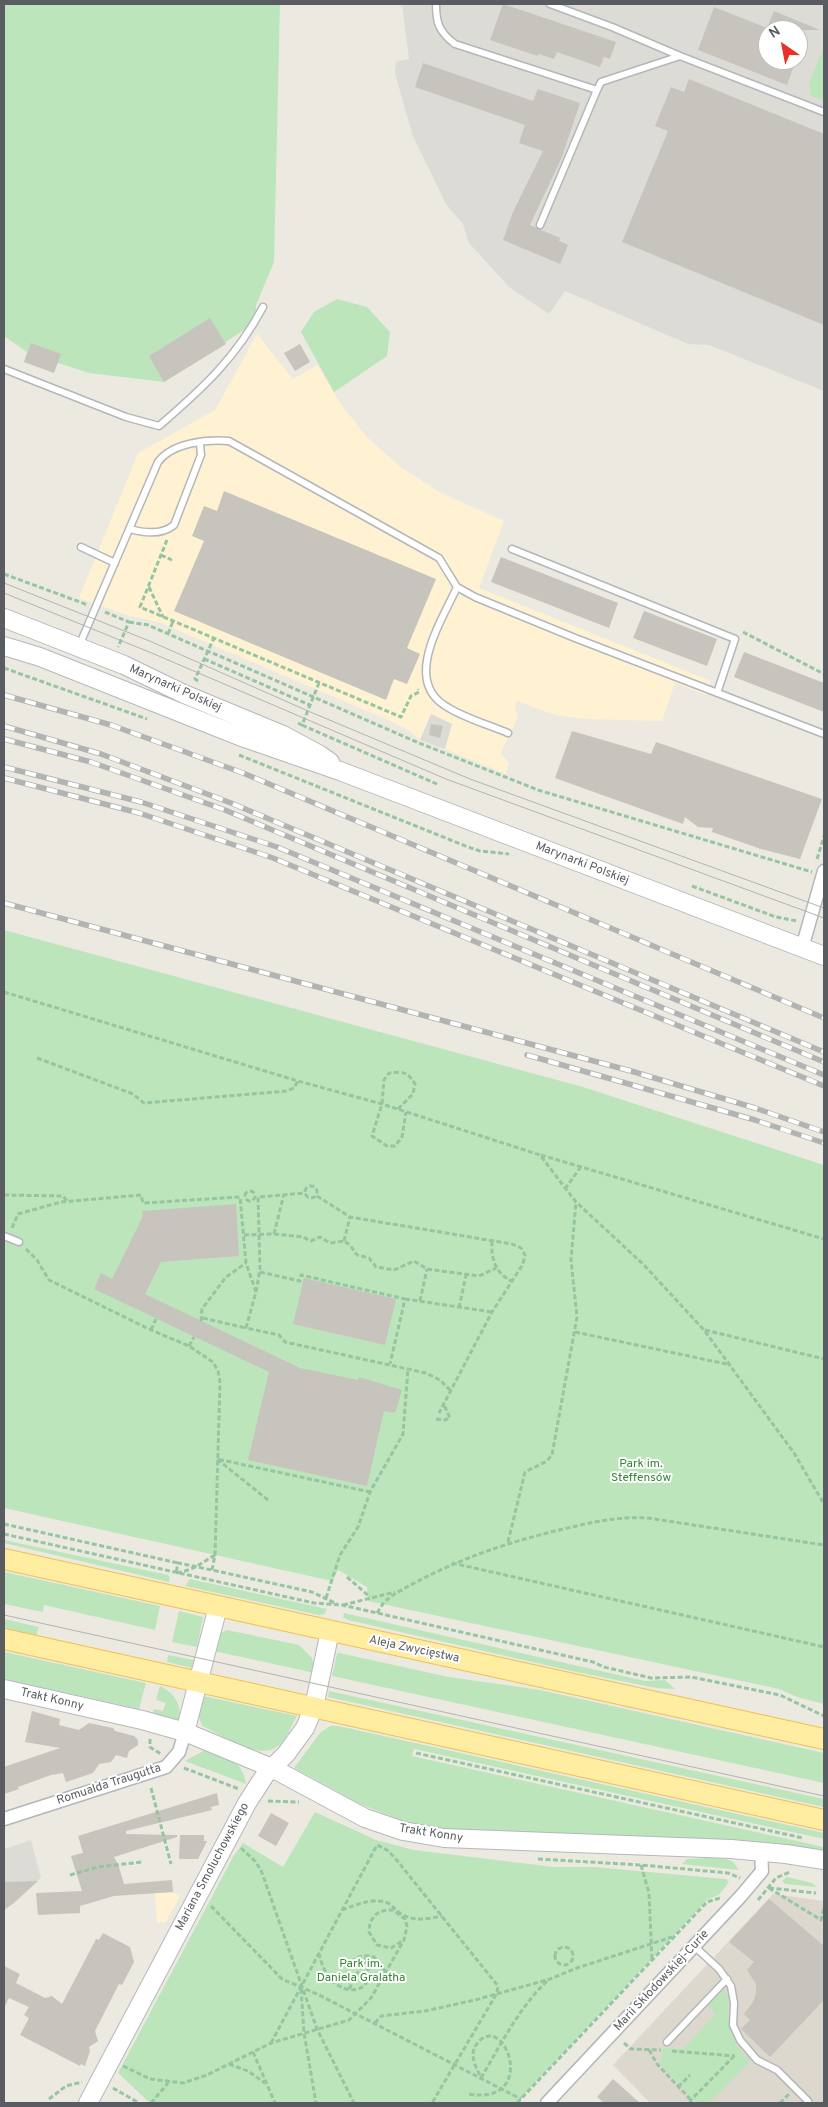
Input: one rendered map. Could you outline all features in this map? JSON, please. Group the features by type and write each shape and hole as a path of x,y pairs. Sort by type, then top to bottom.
{"main road":[{"name":"Aleja Zwycięstwa","path":"4,1559 824,1739"},
{"path":"4,1639 824,1820"}],"street":[{"name":"Marynarki Polskiej","path":"4,618 79,647 301,743 340,771"},
{"name":"Marynarki Polskiej","path":"4,646 69,669 291,756 340,771 824,956"},
{"path":"69,669 79,647"},
{"path":"802,948 820,873"},
{"name":"Romualda Traugutta","path":"4,1819 166,1766 179,1752 200,1682 218,1607"},
{"name":"Mariana Smoluchowskiego","path":"88,2103 247,1803 272,1768 286,1754 305,1728 314,1707 330,1631"},
{"name":"Trakt Konny","path":"4,1689 142,1720 185,1732 272,1768 365,1818 403,1831 444,1838 682,1847 761,1852 824,1860"},
{"name":"Marii Skłodowskiej-Curie","path":"547,2103 762,1871 761,1852"}],"lane":[{"path":"436,4 436,22 444,35 455,44 597,90"},
{"path":"550,4 612,26 680,56 824,112"},
{"path":"540,226 601,82 680,56"},
{"path":"4,370 126,417 160,426 202,390 251,330 263,307"},
{"path":"79,647 158,462 164,454 176,448 221,440 244,448 439,558 457,586 475,597 575,638 824,734"},
{"path":"130,528 154,532 166,530 174,525 201,455 200,444"},
{"path":"80,547 115,563"},
{"path":"512,549 735,639 718,693"},
{"path":"457,586 426,659 426,682 435,697 450,709 508,733"},
{"path":"6,1237 19,1242"},
{"path":"694,1946 726,1979 733,1993 733,2025 735,2033 757,2060 777,2070 808,2101"},
{"path":"667,2042 726,1979"}],"path":[{"path":"164,548 140,607 401,717 411,696 417,693"},
{"path":"161,555 172,560"},
{"path":"148,586 163,617"},
{"path":"129,622 148,625 419,743 538,790 820,873 824,836"},
{"path":"168,634 173,622"},
{"path":"739,630 824,674"},
{"path":"203,683 195,679 214,638"},
{"path":"204,659 310,705"},
{"path":"4,668 152,721"},
{"path":"302,725 319,682"},
{"path":"294,722 438,784"},
{"path":"234,753 468,847 480,851 512,854"},
{"path":"4,992 298,1081 382,1104 540,1155 582,1165 824,1239"},
{"path":"37,1058 132,1094 144,1103 287,1091 294,1088 298,1081"},
{"path":"398,1109 413,1094 415,1084 410,1075 401,1071 389,1073 384,1080 382,1104 372,1136 387,1146 395,1146 402,1137 406,1112"},
{"path":"540,1155 576,1202 643,1264 704,1330 794,1453 824,1504"},
{"path":"565,1189 582,1165"},
{"path":"305,1192 306,1188 312,1186 316,1188 316,1196"},
{"path":"246,1328 256,1292 260,1272 260,1235 256,1197 250,1190 242,1197 244,1235 246,1263 256,1292"},
{"path":"6,1237 18,1214 68,1201 141,1195 143,1203 242,1197 251,1201 256,1197 305,1192"},
{"path":"305,1192 311,1199 316,1196"},
{"path":"274,1234 284,1194"},
{"path":"4,1195 63,1196 68,1201"},
{"path":"316,1196 350,1217 492,1241 521,1248 525,1255 523,1264 492,1312 439,1413"},
{"path":"508,1542 525,1472 547,1461 552,1455 577,1317 571,1260 576,1202"},
{"path":"344,1241 350,1217"},
{"path":"244,1235 274,1234 303,1237 311,1241 320,1237 330,1243 344,1241 350,1245 357,1255 369,1258 376,1266 394,1270 414,1261 427,1269 466,1275 479,1276 496,1268"},
{"path":"492,1241 492,1261 502,1275 513,1282"},
{"path":"19,1242 37,1260 49,1280 151,1330 189,1346 213,1362 218,1371 220,1382 215,1555 212,1570"},
{"path":"246,1263 226,1278 202,1309 202,1319 279,1335 285,1342 296,1345 408,1368 434,1376 451,1391"},
{"path":"420,1301 427,1269"},
{"path":"260,1272 300,1281 301,1275 405,1299 492,1312"},
{"path":"459,1308 466,1275"},
{"path":"390,1364 405,1299"},
{"path":"151,1330 156,1319"},
{"path":"704,1330 824,1359"},
{"path":"575,1332 731,1365"},
{"path":"189,1346 194,1337"},
{"path":"326,1598 340,1555 358,1526 370,1492 403,1434 408,1368"},
{"path":"436,1419 445,1420 450,1418 444,1404"},
{"path":"217,1459 370,1492"},
{"path":"217,1459 268,1500"},
{"path":"377,1613 384,1602 398,1592 452,1563 508,1542 606,1519 626,1516 648,1518 824,1545"},
{"path":"4,1524 312,1592 337,1605"},
{"path":"4,1534 314,1603 342,1605 593,1662 604,1667 651,1678 664,1676 692,1677 780,1695 824,1716"},
{"path":"176,1573 196,1567 215,1555"},
{"path":"176,1573 178,1563"},
{"path":"452,1563 824,1647"},
{"path":"347,1577 371,1597"},
{"path":"342,1605 398,1592"},
{"path":"144,1734 150,1739 150,1747 161,1754"},
{"path":"416,1753 805,1839"},
{"path":"184,1768 242,1791"},
{"path":"151,1788 171,1864"},
{"path":"237,1845 256,1861 261,1870 300,1986 317,2029 354,2103"},
{"path":"271,2043 377,1845 387,1850 395,1858 498,1986 497,1993 432,2103"},
{"path":"70,1875 98,1867 142,1862"},
{"path":"641,1865 649,1893 652,1960"},
{"path":"762,1895 776,1878 784,1873 794,1872"},
{"path":"732,1883 738,1876"},
{"path":"769,1888 816,1893"},
{"path":"769,1888 823,1921 824,1907"},
{"path":"205,1900 224,1922 282,1979 375,2023 501,2088 520,2102 707,1902 720,1898 726,1890"},
{"path":"118,2063 150,2080 168,2083 195,2080 271,2043 349,2020 371,1998 404,1940 407,1926 400,1913 388,1904 378,1901 342,1910"},
{"path":"404,1940 398,1945 384,1948 371,1939 369,1932 372,1917 378,1912 385,1910 422,1920 442,1916"},
{"path":"375,2023 380,2016 442,2007 550,1979 674,1937"},
{"path":"562,1947 569,1949 573,1955 571,1962 567,1965 558,1964 554,1958 556,1951 562,1947"},
{"path":"319,1953 325,1974 331,1981 349,1989 358,1990 365,1986 369,1978 369,1969 364,1962"},
{"path":"349,1989 367,1955"},
{"path":"353,1982 347,1971 349,1964 354,1958 367,1955 379,1962 385,1971"},
{"path":"567,1965 569,1971"},
{"path":"481,2078 502,2041 532,1997 550,1979"},
{"path":"300,1986 304,2034 316,2103"},
{"path":"468,2094 480,2096 491,2093 501,2088 508,2079 511,2064 508,2050 502,2041 486,2037 477,2043 473,2058 481,2078"},
{"path":"470,2039 477,2043"},
{"path":"624,2043 632,2049 649,2050 735,2056 691,2101 657,2064 649,2050"},
{"path":"253,2052 275,2103"},
{"path":"228,2064 248,2071 265,2083"},
{"path":"678,2087 690,2075"},
{"path":"49,2099 66,2086 87,2080"},
{"path":"151,2103 168,2083"},
{"path":"107,2085 139,2103"}],"shaded area":[{"path":"402,4 824,4 824,391 709,345 688,344 565,291 549,314 509,287 469,243 463,224 446,204 412,134 395,73 396,62 409,59"},
{"path":"257,334 293,379 317,365 343,407 366,436 398,465 439,492 504,521 479,588 711,681 706,695 675,683 662,721 584,719 555,715 517,701 515,708 518,717 501,753 509,763 506,774 445,749 452,724 431,714 420,740 410,731 393,722 161,623 127,615 79,598 138,453 215,410"},
{"path":"431,714 452,724 445,749 420,740"},
{"path":"31,1840 41,1878 4,1910 4,1849"},
{"path":"173,1892 180,1896 166,1922 157,1923 155,1893"},
{"path":"773,1894 824,1901 824,2103 650,2103 613,2065"}],"green space":[{"path":"4,4 280,4 274,262 256,305 256,312 247,328 164,382 89,373 58,363 24,362 27,352 4,336"},
{"path":"824,47 824,101 811,96 809,83"},
{"path":"337,299 367,307 390,332 387,356 334,392 301,332 314,312"},
{"name":"Park im. Steffensów","path":"4,930 583,1087 824,1165 824,1704 797,1697 779,1689 368,1601 367,1587 338,1570 332,1581 4,1508"},
{"path":"4,1540 168,1575 170,1578 169,1582 4,1543"},
{"path":"4,1572 160,1606 155,1630 44,1605 43,1612 4,1604"},
{"path":"190,1579 327,1609 325,1614 319,1615 185,1586"},
{"path":"179,1611 203,1617 197,1647 172,1642"},
{"path":"344,1613 645,1681 665,1680 675,1689 656,1688 572,1671 348,1620 343,1617"},
{"path":"4,1619 39,1627 36,1636 4,1629"},
{"path":"227,1630 299,1645 312,1658 315,1673 214,1651 219,1634"},
{"path":"4,1652 146,1683 139,1709 4,1679"},
{"path":"337,1654 449,1677 540,1690 824,1753 824,1783 332,1676"},
{"path":"168,1655 194,1660 192,1668 167,1662"},
{"path":"160,1686 176,1700 180,1714 179,1720 153,1713 154,1709 163,1711 166,1703 156,1700"},
{"path":"329,1691 824,1799 824,1807 328,1697"},
{"path":"203,1696 297,1716 278,1746 270,1750 261,1751 251,1749 202,1726 199,1717"},
{"path":"330,1726 338,1726 824,1833 824,1839 414,1749 412,1756 824,1847 824,1854 779,1844 714,1839 540,1835 424,1829 360,1804 294,1768 320,1733"},
{"path":"205,1750 220,1753 237,1764 246,1784 185,1761"},
{"name":"Park im. Daniela Gralatha","path":"315,1812 376,1840 414,1850 554,1867 594,1867 726,1879 729,1882 719,1895 708,1899 516,2103 150,2103 118,2073 233,1857 243,1843 283,1867"},
{"path":"687,1859 724,1859 735,1864 738,1870 682,1864"},
{"path":"787,1877 812,1883 817,1887 785,1884 782,1881"},
{"path":"724,1990 728,1995 730,2031 737,2045 750,2061 709,2103 697,2103 660,2064 663,2048 683,2049 716,2014 708,2005"}],"building":[{"path":"503,4 616,42 610,59 604,57 600,67 557,52 554,59 539,54 538,56 490,40"},
{"path":"714,7 758,24 758,70 792,70 787,85 698,50"},
{"path":"774,11 796,20 770,20"},
{"path":"808,25 820,30 808,30"},
{"path":"423,63 533,101 538,89 580,103 562,157 530,225 560,238 559,241 568,245 560,264 503,240 513,212 543,151 519,143 525,125 415,87"},
{"path":"689,79 824,134 824,325 622,242 668,131 655,126 671,87 684,92"},
{"path":"210,318 226,344 164,382 149,356"},
{"path":"31,343 61,354 54,373 24,362"},
{"path":"300,344 310,362 295,371 284,353"},
{"path":"224,491 436,579 407,648 420,654 407,684 394,679 386,700 174,611 204,541 192,536 204,506 217,511"},
{"path":"501,557 618,603 609,628 491,582"},
{"path":"644,611 717,639 707,666 633,638"},
{"path":"744,652 824,683 824,712 734,677"},
{"path":"431,724 443,726 440,738 429,735"},
{"path":"572,731 651,754 656,742 822,799 800,859 761,849 712,832 713,828 698,827 685,817 683,824 555,778"},
{"path":"236,1204 239,1256 161,1262 145,1294 300,1368 358,1380 359,1377 402,1390 395,1413 384,1411 367,1486 248,1460 269,1372 94,1289 101,1273 112,1279 143,1216 142,1211"},
{"path":"304,1278 396,1299 385,1345 293,1324"},
{"path":"32,1711 60,1719 59,1725 79,1730 89,1723 113,1728 115,1731 134,1736 138,1740 138,1745 129,1751 127,1758 116,1755 111,1762 99,1764 93,1773 66,1782 63,1773 51,1775 4,1794 4,1767 60,1748 25,1742"},
{"path":"217,1793 219,1805 211,1807 212,1810 126,1831 126,1834 177,1835 177,1837 114,1857 124,1884 172,1880 173,1892 114,1896 80,1906 80,1913 38,1915 36,1893 82,1891 71,1856 83,1853 78,1836"},
{"path":"271,1813 289,1823 276,1846 258,1836"},
{"path":"180,1835 204,1835 204,1841 207,1841 198,1859 179,1859"},
{"path":"38,1881 14,1903 4,1910 4,1882"},
{"path":"769,1899 824,1946 824,2000 770,2057 741,2029 750,2020 744,2014 753,2002 756,1993 756,1984 747,1970 754,1962 729,1942"},
{"path":"103,1933 130,1947 134,1962 122,1985 119,1984 95,2031 98,2041 89,2047 90,2051 85,2066 81,2064 80,2066 20,2035 29,2018 24,2015 29,2007 9,1998 4,2008 4,1966 20,1974 16,1983 45,1998 52,1996 62,2004 96,1939 99,1940"},
{"path":"613,2079 640,2103 604,2103 597,2097"}],"tram line":[{"path":"4,583 152,642 308,711 470,779 824,908"},
{"path":"4,593 154,654 446,779 824,918"},
{"path":"4,1615 824,1796"}],"railway":[{"path":"4,695 111,725 243,773 824,1018"},
{"path":"4,726 101,754 231,803 824,1052"},
{"path":"4,739 91,762 225,810 824,1062"},
{"path":"4,767 141,802 277,847 824,1075"},
{"path":"4,778 139,813 273,858 824,1086"},
{"path":"4,903 631,1071 755,1108 824,1132"},
{"path":"527,1055 755,1120 824,1143"}]}
